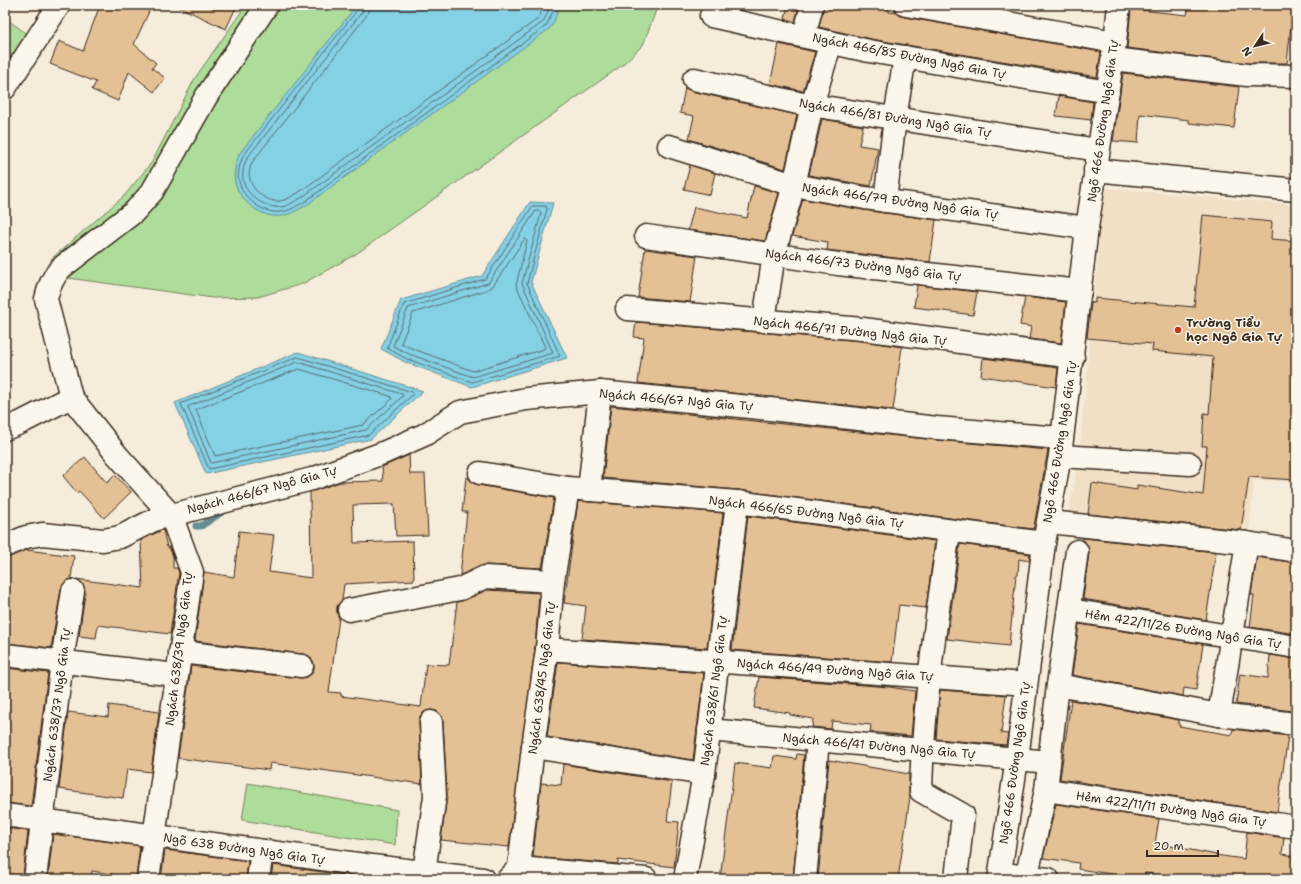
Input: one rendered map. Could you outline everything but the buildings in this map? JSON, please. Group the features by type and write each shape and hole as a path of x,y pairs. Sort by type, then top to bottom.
{"street":[{"path":"5,88 59,5"},
{"name":"Ngách 638/39 Ngô Gia Tự","path":"148,879 176,675 192,572 171,515 117,455 71,397 46,300 53,276 67,262 134,212 152,192 206,97 267,5"},
{"path":"804,36 812,5"},
{"path":"906,5 1114,51 1247,75 1296,76"},
{"name":"Ngõ 466 Đường Ngô Gia Tự","path":"999,876 1017,759 1044,543 1073,357 1096,160 1114,51 1114,6"},
{"name":"Ngách 466/85 Đường Ngô Gia Tự","path":"711,16 905,57 1108,92"},
{"path":"764,321 774,254 794,185 812,105 831,42"},
{"path":"885,201 895,118 905,57"},
{"name":"Ngách 466/81 Đường Ngô Gia Tự","path":"694,79 812,105 895,118 1096,160 1296,190"},
{"name":"Ngách 466/79 Đường Ngô Gia Tự","path":"669,146 794,185 885,201 1087,228"},
{"name":"Ngách 466/73 Đường Ngô Gia Tự","path":"646,236 838,264 1080,291"},
{"name":"Ngách 466/71 Đường Ngô Gia Tự","path":"627,309 863,329 1073,357"},
{"name":"Ngách 466/67 Ngô Gia Tự","path":"5,546 26,537 42,534 104,540 120,537 156,519 312,479 383,453 424,434 460,412 526,398 600,392 937,428 1060,447 1190,464"},
{"name":"Ngách 638/45 Ngô Gia Tự","path":"513,874 547,649 553,581 578,489 600,392"},
{"path":"5,429 71,397"},
{"name":"Ngách 466/65 Đường Ngô Gia Tự","path":"480,472 578,489 737,502 1044,543"},
{"name":"Ngách 638/61 Ngô Gia Tự","path":"685,879 704,774 737,502"},
{"path":"1048,522 1296,550"},
{"path":"949,530 929,676 922,750 921,791 963,815 956,879"},
{"path":"1219,715 1247,544"},
{"path":"1027,878 1046,790 1058,685 1070,610 1077,551"},
{"path":"349,610 460,589 485,577 553,581"},
{"name":"Ngách 638/37 Ngô Gia Tự","path":"35,879 62,661 73,591"},
{"name":"Hẻm 422/11/26 Đường Ngô Gia Tự","path":"1070,610 1231,635 1296,647"},
{"name":"Ngách 466/49 Đường Ngô Gia Tự","path":"547,649 1026,684"},
{"path":"180,652 302,666"},
{"path":"5,655 176,675"},
{"path":"1058,685 1219,715 1296,724"},
{"path":"424,872 434,796 431,722"},
{"name":"Ngách 466/41 Đường Ngô Gia Tự","path":"709,730 1049,762"},
{"path":"805,879 818,740"},
{"path":"533,748 704,774"},
{"name":"Hẻm 422/11/11 Đường Ngô Gia Tự","path":"1046,790 1296,827"},
{"name":"Ngõ 638 Đường Ngô Gia Tự","path":"5,815 262,851 371,873 424,872 483,879"},
{"path":"258,879 262,851"},
{"path":"513,874 646,879"},
{"path":"999,876 1048,879"}],"shaded area":[{"name":"Trường Tiểu học Ngô Gia Tự","path":"1104,188 1296,205 1296,482 1254,480 1248,543 1068,517 1079,456"}],"green space":[{"path":"246,5 658,5 643,45 621,66 356,254 302,284 258,297 213,298 68,278 51,259 124,196 152,162 195,78"},
{"path":"5,18 30,36 5,73"},
{"path":"248,783 397,810 395,845 242,820"}],"water":[{"path":"357,5 560,5 553,24 549,29 305,206 282,216 267,215 259,212 246,202 237,189 234,175 239,154"},
{"path":"530,202 553,203 531,282 567,358 472,387 405,362 381,349 401,300 482,276"},
{"path":"298,352 423,391 371,439 206,474 175,403"}],"waterway":[{"path":"196,526 201,526 225,510"}],"place":[{"name":"Trường Tiểu học Ngô Gia Tự","path":"1178,330"}]}
